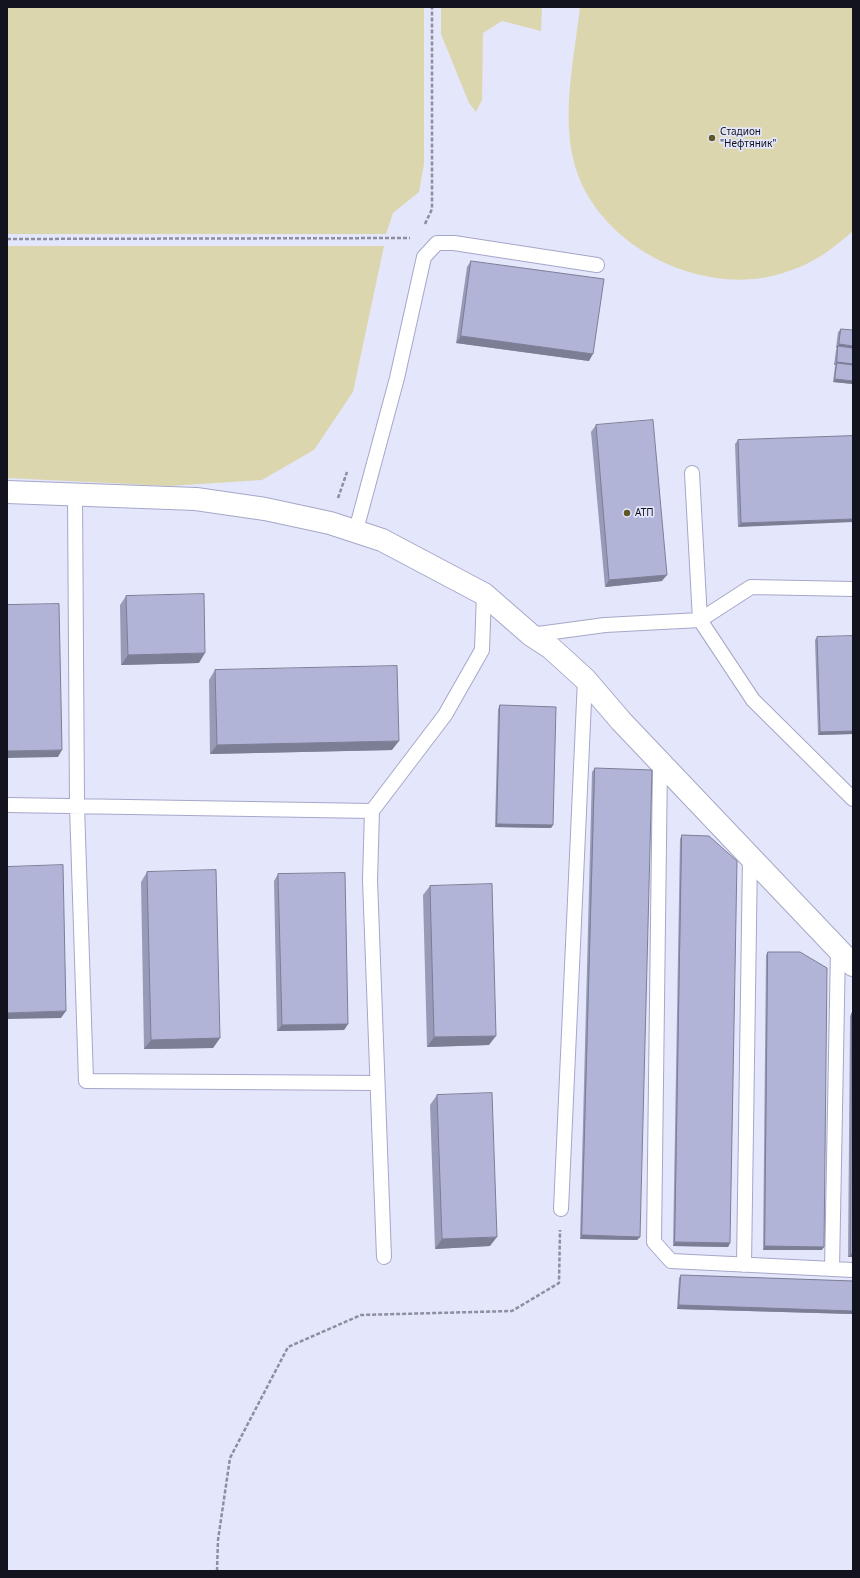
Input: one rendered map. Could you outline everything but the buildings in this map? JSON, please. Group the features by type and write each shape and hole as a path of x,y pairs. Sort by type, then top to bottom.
{"street":[{"path":"7,492 196,499 265,509 356,530 382,540 484,594 531,635 551,648 585,679 621,721 853,965"}],"lane":[{"path":"356,530 397,378 424,257 437,243 454,243 597,265"},
{"path":"692,473 700,620 753,700 853,799"},
{"path":"75,494 77,806 86,1081 378,1084"},
{"path":"531,635 604,625 700,620 751,587 853,589"},
{"path":"384,1258 370,880 372,811 445,715 482,650 484,594"},
{"path":"561,1209 585,679"},
{"path":"660,762 654,1242 671,1262 853,1270"},
{"path":"7,804 372,811"},
{"path":"744,1265 750,856"},
{"path":"832,1269 838,949"}],"path":[{"path":"424,226 432,208 432,7"},
{"path":"7,239 411,238"},
{"path":"217,1571 218,1540 230,1458 288,1347 361,1314 512,1311 559,1282 561,1209"}],"shaded area":[{"path":"7,7 424,7 424,164 419,192 393,213 386,234 7,234"},
{"path":"441,7 542,7 541,31 502,21 483,33 482,100 476,112 469,103 441,34"},
{"name":"Стадион \"Нефтяник\"","path":"580,7 853,7 853,231 823,254 798,268 759,278 728,279 696,274 666,263 637,247 612,227 592,203 578,175 572,155 569,134 570,91"},
{"path":"7,246 384,246 353,392 314,450 262,480 169,486 7,478"}],"place":[{"name":"Стадион \"Нефтяник\"","path":"712,138"},
{"name":"АТП","path":"627,513"}]}
